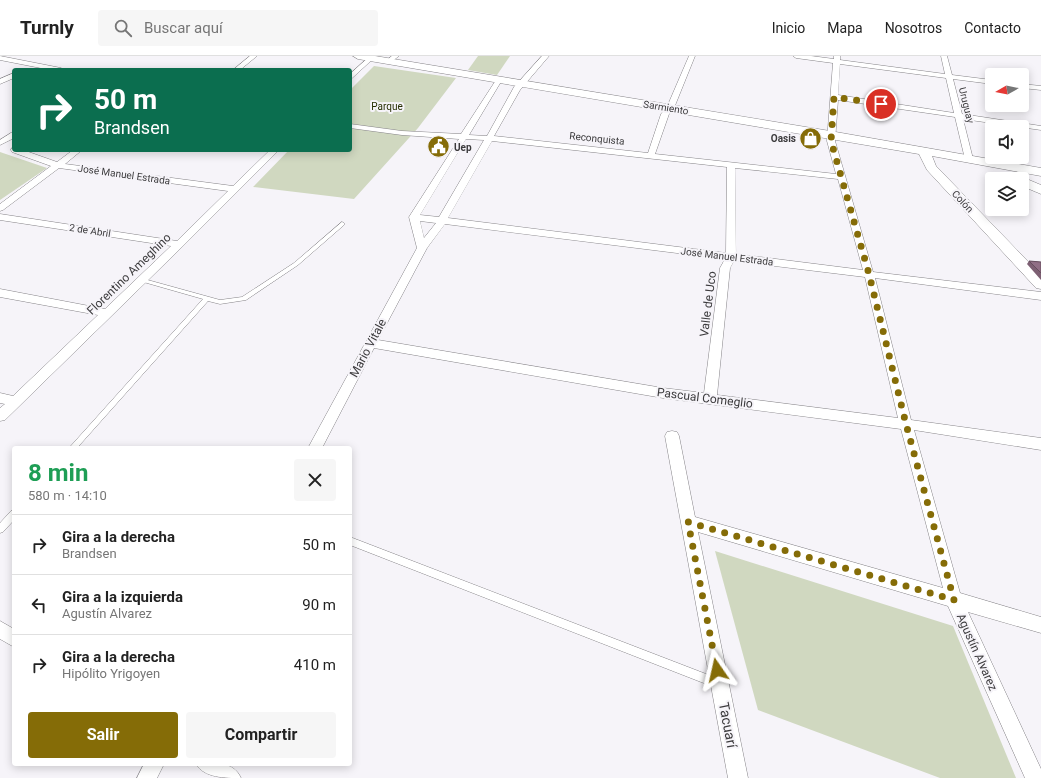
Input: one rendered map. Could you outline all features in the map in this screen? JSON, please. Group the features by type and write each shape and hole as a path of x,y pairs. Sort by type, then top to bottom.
{"street":[{"path":"239,68 254,56"},
{"name":"Sarmiento","path":"358,56 393,59 499,80 830,134 1041,172"},
{"name":"Mario Vitale","path":"316,446 422,248 442,221 517,89 546,56"},
{"path":"650,155 666,114 692,56"},
{"path":"796,56 837,59 985,81"},
{"name":"Uruguay","path":"944,56 972,160"},
{"path":"0,58 53,68"},
{"path":"352,76 371,58"},
{"path":"27,68 44,59"},
{"name":"Agustín Alvarez","path":"837,59 830,134 831,141 869,274 906,424 954,600 1034,778"},
{"path":"0,82 12,76"},
{"path":"422,248 414,216 499,80"},
{"path":"1029,87 1041,88"},
{"path":"834,97 1041,128"},
{"name":"Reconquista","path":"352,126 402,133 488,138 841,177"},
{"path":"0,144 12,136"},
{"name":"José Manuel Estrada","path":"0,144 12,149"},
{"name":"Colón","path":"923,150 931,167 1041,284"},
{"name":"José Manuel Estrada","path":"20,152 57,165 235,189"},
{"path":"0,208 75,152"},
{"name":"Florentino Ameghino","path":"0,416 180,244 273,152"},
{"name":"Sarmiento","path":"972,160 1002,172"},
{"name":"Valle de Uco","path":"710,399 725,268 731,257 731,164"},
{"path":"1029,184 1041,190"},
{"name":"José Manuel Estrada","path":"414,216 442,221 1041,296"},
{"name":"2 de Abril","path":"0,217 180,244"},
{"path":"0,293 107,313"},
{"name":"Pascual Comeglio","path":"370,343 663,393 906,424 1041,444"},
{"path":"0,398 15,401"},
{"name":"Tacuarí","path":"672,436 738,778"},
{"path":"688,522 1041,625"},
{"path":"0,629 12,638"},
{"path":"147,778 153,766"},
{"path":"210,766 231,778"}],"lane":[{"path":"142,280 220,302 244,299 296,264 342,224"},
{"path":"75,446 207,298"},
{"path":"0,529 12,516"},
{"path":"352,543 720,685"}],"green space":[{"path":"478,56 510,56 497,75 468,70"},
{"name":"Parque","path":"374,66 456,78 418,128 354,199 253,187 287,152 352,152 352,88"},
{"path":"0,152 47,168 0,200"},
{"path":"715,551 953,626 1016,778 940,778 758,710"}],"building":[{"path":"1029,261 1041,262 1041,273"}],"place":[{"name":"Oasis","path":"811,138"},
{"name":"Uep","path":"439,147"}],"route":[{"path":"717,670 688,522 954,600 906,424 869,274 831,141 830,134 834,97 881,104"}]}
